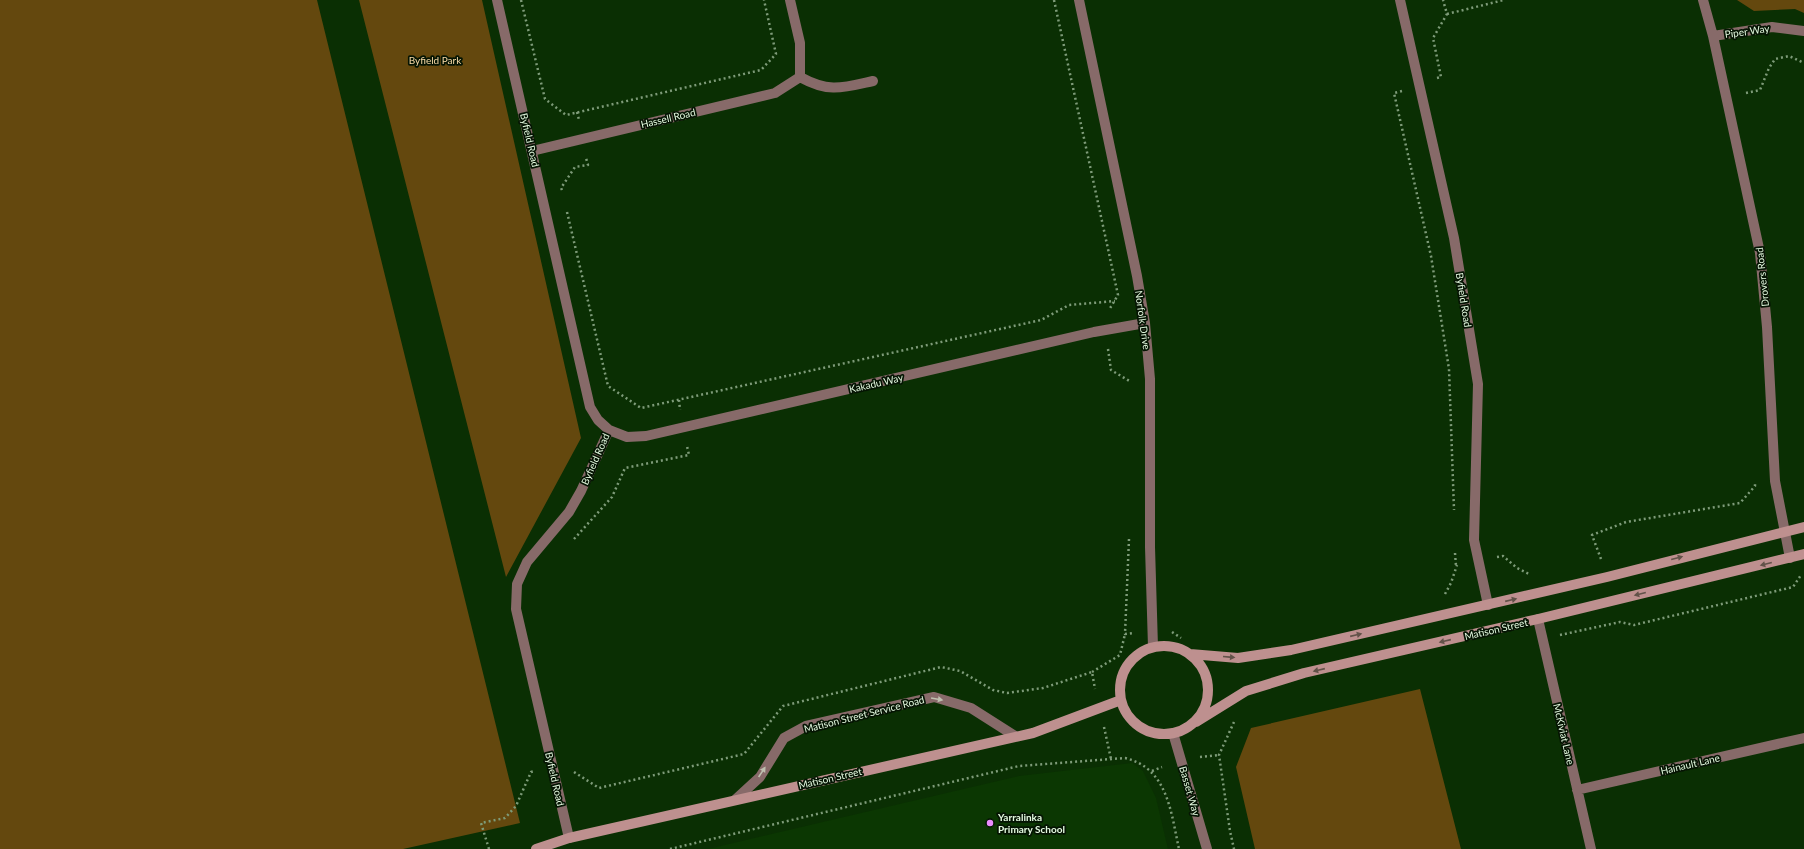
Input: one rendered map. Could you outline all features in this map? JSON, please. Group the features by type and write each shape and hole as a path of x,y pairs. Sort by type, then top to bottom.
{"street":[{"name":"Byfield Road","path":"497,0 590,407 598,420 609,430 581,491 569,512 527,562 517,584 516,609 569,838"},
{"path":"790,0 800,43 800,77 825,88 841,88 873,81"},
{"name":"Norfolk Drive","path":"1079,0 1137,276 1145,323 1150,379 1150,547 1153,647"},
{"name":"Byfield Road","path":"1400,0 1454,238 1478,384 1474,540 1488,605"},
{"name":"Drovers Road","path":"1702,0 1713,36 1760,253 1767,327 1775,481 1790,558"},
{"name":"Piper Way","path":"1713,36 1772,27 1804,31"},
{"name":"Hassell Road","path":"532,151 775,93 800,77"},
{"name":"Kakadu Way","path":"609,430 627,437 646,436 1094,332 1145,323"},
{"path":"1190,654 1238,658 1291,650 1607,577 1804,526"},
{"name":"Matison Street","path":"1196,722 1246,691 1290,678 1804,554"},
{"name":"McKiviat Lane","path":"1538,619 1591,849"},
{"path":"1168,646 1183,649 1201,665 1207,679 1209,694 1205,709 1196,722 1178,732 1163,734 1148,731 1134,723 1125,710 1121,700 1121,678 1128,664 1139,653 1153,647 1168,646"},
{"name":"Matison Street Service Road","path":"735,800 760,777 784,738 806,726 934,697 971,708 1015,736"},
{"name":"Matison Street","path":"536,849 569,838 1033,732 1121,700"},
{"name":"Basset Way","path":"1173,733 1207,849"},
{"name":"Hainault Lane","path":"1577,790 1804,738"}],"path":[{"path":"521,0 545,99 566,115 761,70 776,54 764,0"},
{"path":"1443,0 1447,14"},
{"path":"1454,518 1449,369 1431,256 1394,93 1440,77 1433,38 1447,14 1504,0"},
{"path":"563,195 561,188 575,166 588,164 577,112"},
{"path":"567,210 608,386 641,408 1041,320 1069,305 1115,301"},
{"path":"571,542 612,497 625,468 688,455 679,400"},
{"path":"1603,566 1592,535 1626,522 1740,503 1755,486 1755,479"},
{"path":"1455,550 1456,566"},
{"path":"1542,640 1620,622 1634,625 1793,587 1804,574"},
{"path":"489,849 481,823 505,818 516,806 531,772 569,760 572,771 599,788 744,754 783,706 940,666 960,671 993,690 1007,693 1043,688 1092,672 1120,655 1125,634"},
{"path":"1092,672 1111,759"},
{"path":"1234,849 1219,754 1237,717"},
{"path":"670,849 1019,766 1125,758 1138,761 1152,771 1167,794 1179,849"}],"shaded area":[{"name":"Yarralinka Primary School","path":"1132,763 1143,771 1156,798 1168,849 708,849 1019,776"}],"green space":[{"path":"0,0 317,0 520,823 403,849 0,849"},
{"name":"Byfield Park","path":"359,0 482,0 581,438 506,577"},
{"path":"1737,0 1804,0 1804,13 1795,9 1754,11"},
{"path":"1420,689 1461,849 1255,849 1236,767 1251,728"}],"place":[{"name":"Yarralinka Primary School","path":"990,823"}]}
